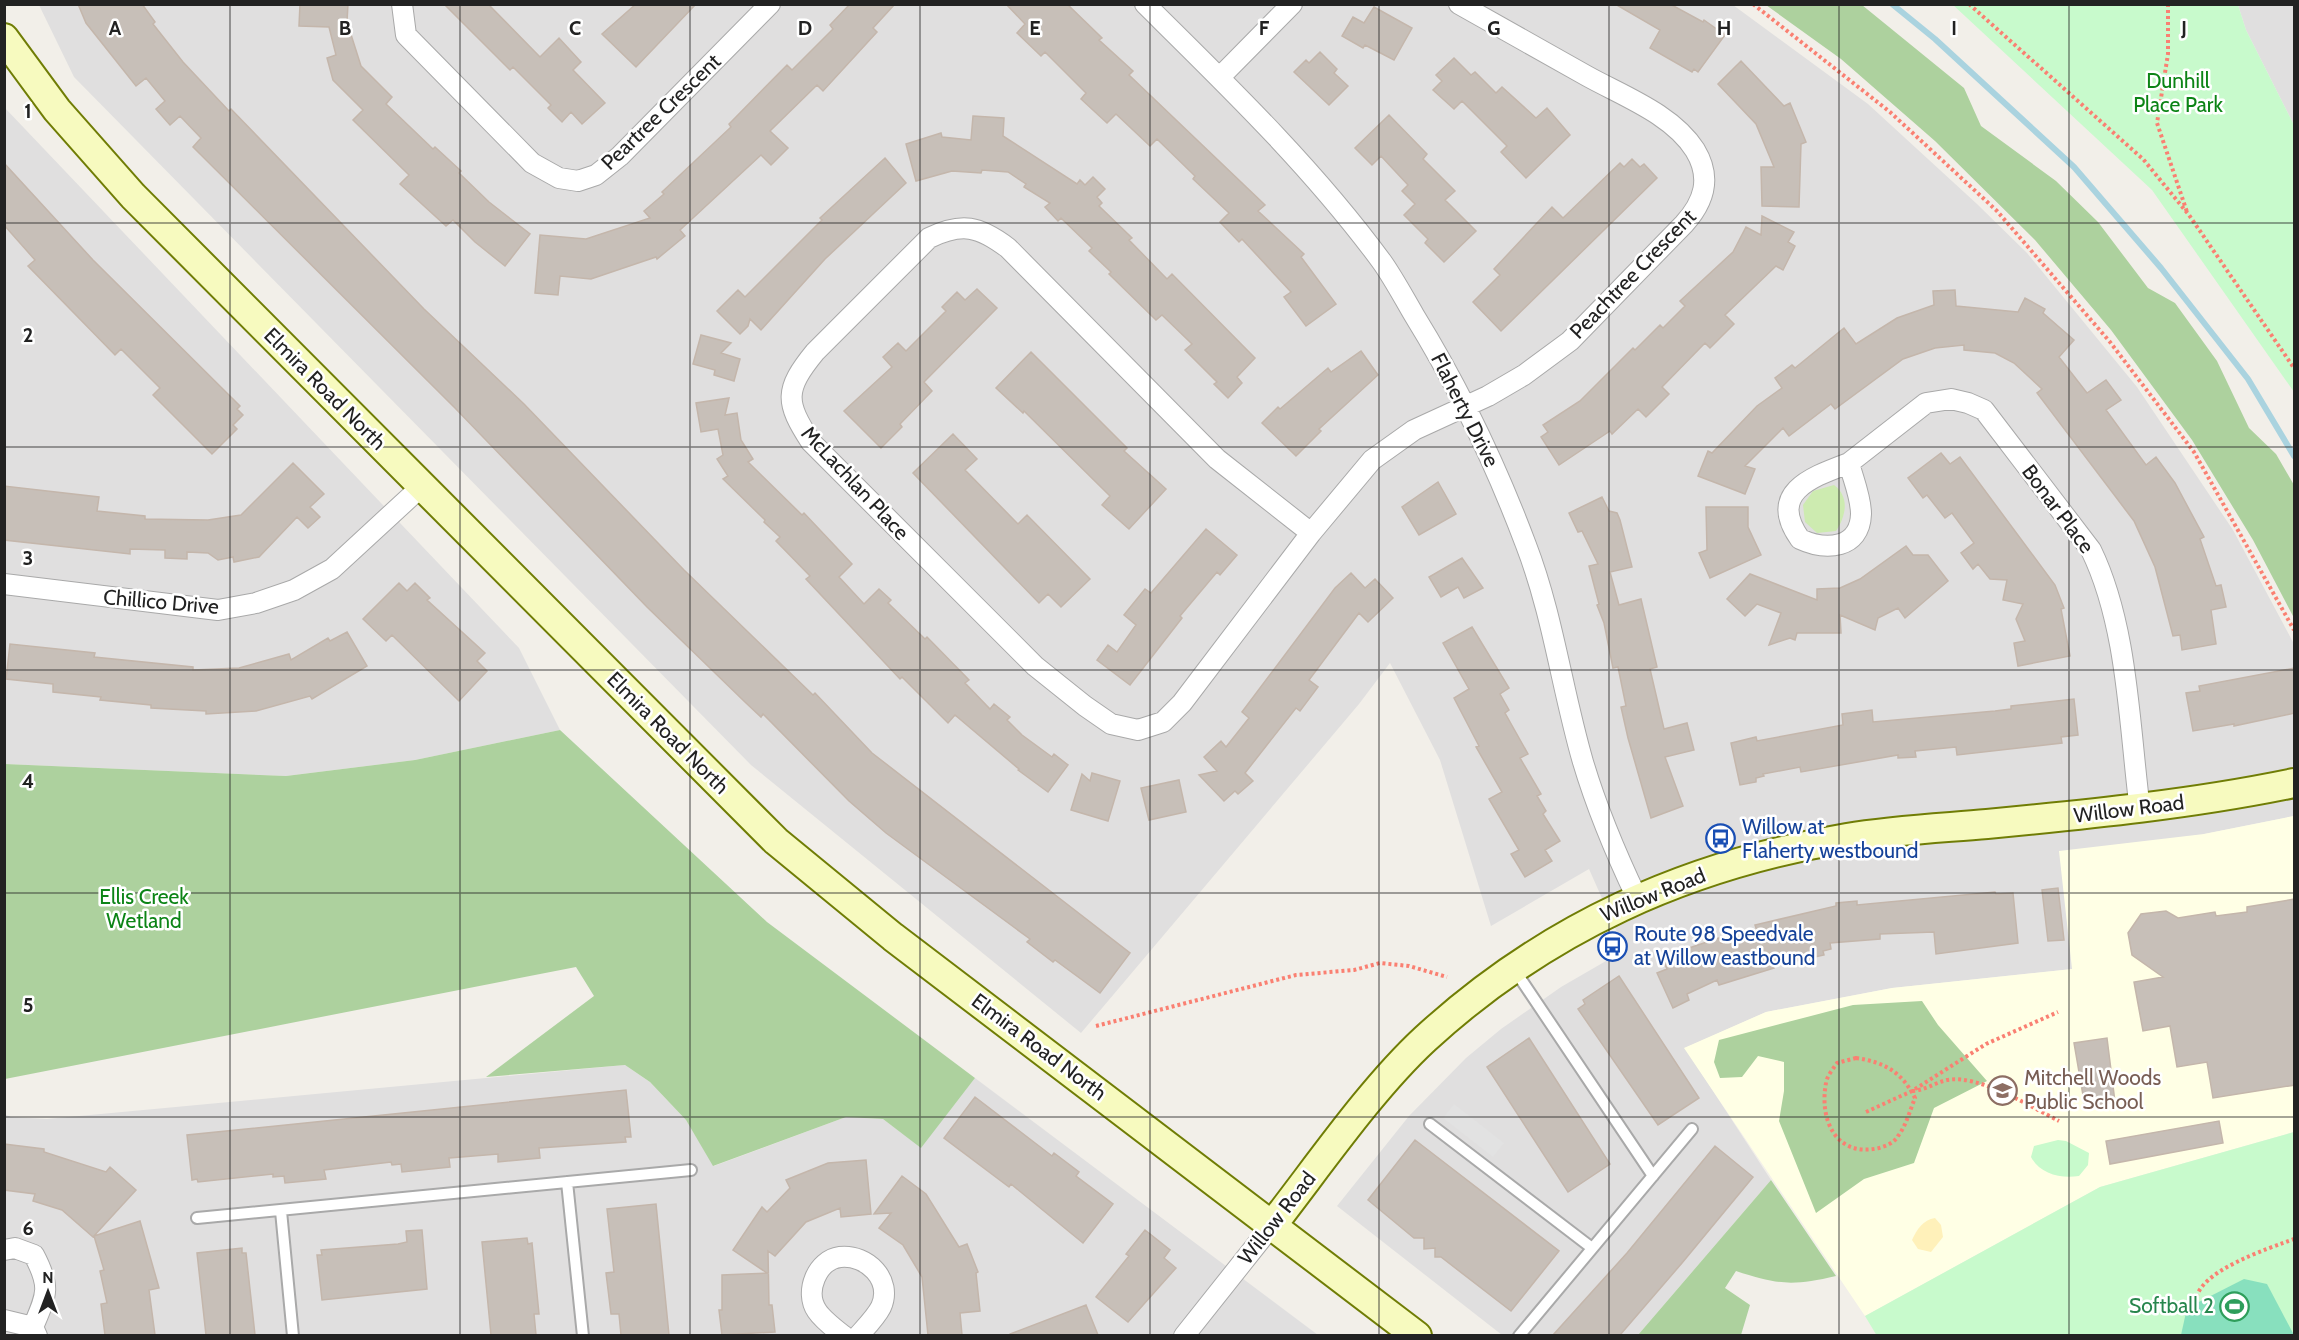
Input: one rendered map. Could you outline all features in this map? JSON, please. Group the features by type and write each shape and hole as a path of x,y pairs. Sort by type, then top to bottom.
{"main road":[{"name":"Elmira Road North","path":"4,38 57,110 133,196 776,841 893,937 1417,1335"},
{"name":"Willow Road","path":"1273,1224 1381,1088 1424,1040 1514,969 1572,931 1636,898 1741,861 1848,837 2140,810 2295,783"}],"street":[{"name":"Peartree Crescent","path":"402,4 406,35 438,69 532,163 559,178 578,181 596,175 621,156 770,4"},
{"name":"Flaherty Drive","path":"1146,4 1220,77 1303,165 1383,264 1465,406 1496,470 1527,547 1560,658 1582,760 1598,809 1636,898"},
{"path":"1220,77 1292,4"},
{"name":"Peachtree Crescent","path":"1459,4 1661,117 1682,134 1695,150 1702,166 1705,183 1703,196 1697,209 1570,341 1524,375 1465,406"},
{"name":"McLachlan Place","path":"1311,532 1217,459 1008,248 990,234 968,227 948,228 929,238 815,352 801,370 792,388 793,414 811,442 1035,666 1111,724 1138,730 1163,722 1182,703 1311,532 1372,459 1414,430 1465,406"},
{"name":"Bonar Place","path":"1849,463 1861,513 1858,527 1850,538 1839,545 1820,546 1800,539 1789,520 1789,508 1792,495 1806,481 1849,463 1926,403 1951,399 1984,410 2091,550 2103,574 2116,616 2140,810"},
{"name":"Chillico Drive","path":"4,584 218,610 256,603 294,590 332,569 422,486"},
{"name":"Willow Road","path":"1184,1335 1273,1224"},
{"path":"4,1250 15,1248 34,1255 47,1279 35,1331 4,1320"},
{"path":"844,1335 816,1310 811,1290 820,1268 839,1257 860,1259 876,1269 884,1287 882,1306 858,1335"}],"lane":[{"path":"1514,969 1653,1176"},
{"path":"1430,1124 1592,1248"},
{"path":"1519,1335 1692,1129"},
{"path":"197,1218 691,1170"},
{"path":"567,1182 583,1335"},
{"path":"281,1211 292,1335"}],"path":[{"path":"1753,4 1890,112 1997,211 2110,342 2194,452 2295,630"},
{"path":"1969,4 2143,159 2188,215 2295,368"},
{"path":"2168,4 2168,54 2157,123 2188,215"},
{"path":"1096,1026 1296,975 1354,970 1380,963 1409,966 1447,977"},
{"path":"1866,1112 1912,1090 1986,1044 2058,1012"},
{"path":"1856,1058 1871,1060 1893,1069 1905,1079 1912,1090 1915,1098 1898,1137 1886,1146 1869,1150 1855,1149 1838,1142 1829,1127 1824,1106 1826,1081 1837,1063 1856,1058"},
{"path":"1912,1090 1925,1090 1947,1080 1972,1081 2059,1121"},
{"path":"2196,1304 2196,1297 2202,1286 2237,1262 2295,1239"}],"shaded area":[{"path":"39,5 1733,5 1868,104 1977,204 2027,253 2137,387 2233,530 2294,644 2294,816 2204,834 2073,969 1892,988 1766,1012 1685,1048 1771,1180 1638,1335 1502,1335 1337,1206 1409,1116 1466,1058 1501,1029 1561,987 1625,950 1589,869 1491,926 1440,760 1390,663 1359,704 1081,1033 751,765 74,77"},
{"path":"2238,5 2294,5 2294,125 2246,30"},
{"path":"5,108 519,648 560,730 415,760 286,776 5,764"},
{"name":"Mitchell Woods Public School","path":"2294,816 2294,1132 2100,1187 1865,1316 1684,1048 1766,1012 1892,988 2072,969 2059,851 2204,834"},
{"path":"625,1065 650,1082 686,1120 714,1166 846,1117 883,1119 921,1147 975,1078 1318,1335 5,1335 4,1114 11,1117 47,1119"},
{"path":"1454,1104 1504,1143 1493,1157 1443,1118"}],"green space":[{"name":"Dunhill Place Park","path":"1952,4 2238,5 2246,30 2294,125 2294,392 2152,190"},
{"path":"1766,5 1862,5 1964,88 1981,126 2056,181 2098,222 2148,288 2175,303 2217,361 2249,428 2276,454 2294,485 2294,618 2253,540 2192,440 2111,330 2035,240 1935,141 1841,59"},
{"path":"1834,485 1844,501 1842,519 1836,531 1817,533 1805,522 1803,505 1813,491"},
{"name":"Ellis Creek Wetland","path":"560,730 767,922 975,1078 921,1148 883,1119 846,1117 713,1166 686,1120 650,1082 625,1065 486,1077 594,996 576,967 5,1079 5,764 286,776 415,760"},
{"path":"1922,1001 1938,1025 1987,1081 1934,1108 1914,1163 1864,1179 1816,1213 1779,1121 1784,1091 1784,1062 1758,1056 1742,1077 1720,1078 1714,1062 1719,1040 1853,1005"},
{"path":"2294,1132 2294,1335 1877,1336 1865,1316 2100,1187"},
{"path":"2058,1140 2066,1141 2089,1153 2088,1165 2079,1176 2065,1177 2052,1174 2040,1168 2031,1157 2034,1146"},
{"path":"1771,1180 1836,1276 1797,1283 1763,1279 1736,1271 1725,1288 1750,1305 1741,1335 1638,1335"},
{"name":"Softball 2","path":"2244,1279 2267,1284 2294,1335 2181,1335 2187,1308"}],"sand":[{"path":"1935,1218 1941,1225 1943,1237 1931,1252 1918,1249 1912,1240 1914,1236 1924,1223"}],"building":[{"path":"78,4 142,4 155,22 153,24 183,62 229,111 231,109 424,309 524,404 684,570 813,695 815,693 872,753 1130,953 1100,993 1055,960 1053,962 1027,942 1030,939 886,833 849,801 763,714 761,717 746,703 647,607 455,408 193,147 201,138 180,116 170,125 156,109 165,101 146,78 136,86 86,23"},
{"path":"300,4 348,4 347,22 361,66 392,97 386,104 433,149 435,147 461,171 459,173 489,202 530,234 505,266 475,242 453,220 446,226 400,184 409,175 353,120 363,110 333,80 327,58 336,55 329,27 299,26"},
{"path":"444,4 488,4 540,57 559,38 581,62 573,70 605,103 582,124 571,112 562,122 548,108 551,105 513,67 510,70"},
{"path":"636,4 696,4 636,67 602,34"},
{"path":"850,4 895,4 873,28 877,32 823,91 817,85 770,131 788,148 771,165 761,155 680,230 685,236 657,259 656,257 591,279 560,276 558,295 535,293 540,235 586,239 650,218 644,211 731,127 729,124 787,65 792,70 833,29 830,25"},
{"path":"1006,4 1067,4 1102,38 1099,40 1133,71 1129,75 1265,205 1258,211 1304,254 1301,257 1336,304 1306,326 1284,297 1291,292 1242,239 1239,242 1220,222 1229,213 1193,179 1195,176 1157,139 1150,146 1116,114 1107,123 1081,99 1086,93 1045,52 1041,56 1017,33 1025,24"},
{"path":"1615,4 1670,4 1703,22 1704,20 1725,35 1698,72 1694,69 1692,72 1650,48 1660,30"},
{"path":"1374,7 1412,28 1394,60 1365,45 1363,48 1342,36 1353,17 1364,23"},
{"path":"1320,52 1337,69 1334,73 1348,86 1329,105 1294,72 1306,60 1309,63"},
{"path":"1454,58 1471,75 1475,72 1496,93 1502,87 1536,118 1547,108 1570,135 1526,178 1501,152 1507,146 1462,101 1454,109 1433,90 1442,81 1436,75"},
{"path":"1741,61 1784,106 1790,103 1806,142 1801,144 1799,207 1762,206 1761,167 1774,167 1756,124 1718,84"},
{"path":"1389,115 1427,154 1423,159 1455,191 1445,200 1476,231 1444,262 1425,243 1428,239 1404,215 1415,204 1402,191 1408,185 1381,156 1372,165 1355,148"},
{"path":"973,116 1004,118 1003,136 1077,184 1080,180 1085,185 1093,177 1105,189 1097,197 1102,203 1099,206 1132,238 1129,240 1167,279 1172,274 1255,358 1237,377 1242,383 1228,398 1214,384 1217,382 1185,350 1192,344 1162,315 1156,320 1109,274 1111,272 1089,251 1092,248 1061,218 1058,221 1045,207 1050,203 1024,187 1026,184 1008,172 982,170 981,173 952,171 916,181 906,144 941,133 942,137 971,140"},
{"path":"885,158 906,183 825,259 761,330 750,319 748,326 740,334 717,311 738,290 745,297 822,220 820,218"},
{"path":"1632,159 1640,167 1644,164 1657,178 1501,331 1473,302 1500,275 1494,269 1552,207 1563,218 1620,163 1624,167"},
{"path":"4,163 93,260 240,406 237,409 243,415 233,425 237,429 212,454 153,395 160,388 121,349 115,355 28,266 35,260 4,225"},
{"path":"1762,216 1794,232 1788,242 1795,246 1783,270 1776,266 1725,315 1734,324 1710,348 1705,343 1662,387 1669,394 1646,417 1638,409 1612,434 1610,431 1559,465 1541,437 1548,432 1543,425 1580,401 1633,348 1635,350 1660,325 1663,328 1685,306 1680,301 1733,252 1746,227 1761,235"},
{"path":"977,289 997,308 924,382 932,391 900,424 902,427 881,448 844,411 892,367 883,357 898,343 906,351 946,311 942,307 957,292 965,300"},
{"path":"1955,290 1956,306 2018,312 2025,298 2045,309 2043,313 2074,340 2059,357 2087,393 2106,380 2121,400 2106,410 2146,465 2156,457 2175,483 2204,537 2200,539 2216,586 2221,585 2226,607 2211,610 2216,644 2182,650 2180,635 2173,636 2155,567 2134,521 2037,393 2042,389 2014,363 1995,353 1964,350 1964,345 1935,348 1903,359 1835,409 1831,404 1789,436 1783,428 1745,466 1755,469 1745,494 1698,476 1708,451 1712,453 1757,406 1782,388 1775,378 1792,365 1795,368 1844,328 1856,344 1897,318 1934,305 1933,291"},
{"path":"701,335 731,343 721,353 740,359 734,381 714,375 715,370 693,364"},
{"path":"1361,351 1378,375 1319,429 1321,431 1296,456 1262,423 1278,407 1280,409 1328,368 1331,372"},
{"path":"1031,352 1127,448 1124,451 1166,489 1129,529 1102,505 1110,496 1024,411 1023,413 996,388"},
{"path":"729,398 725,415 737,413 741,440 753,459 748,462 802,515 804,513 852,564 839,577 864,604 879,589 891,600 888,603 925,639 927,637 969,680 965,683 990,709 994,704 1010,717 1007,720 1022,735 1052,757 1054,754 1068,765 1048,792 1018,770 955,715 948,723 902,677 900,679 806,579 810,576 776,541 780,537 764,522 765,520 723,479 728,476 717,459 723,455 718,429 701,432 696,403"},
{"path":"953,434 977,459 965,470 1018,524 1027,515 1090,579 1061,607 1048,594 1039,603 913,473"},
{"path":"1941,453 1950,464 1960,457 2055,585 2064,608 2061,609 2070,656 2018,666 2014,643 2025,641 2016,619 2023,604 2003,600 2007,580 1990,579 1978,564 1973,569 1961,553 1974,543 1952,513 1945,518 1927,495 1923,498 1908,478"},
{"path":"293,463 324,494 310,507 320,517 308,528 297,517 259,557 234,562 233,557 218,560 208,553 187,552 187,559 165,558 165,550 130,549 130,554 4,540 4,486 99,497 97,511 145,516 145,519 208,520 241,515"},
{"path":"1438,482 1456,514 1419,535 1402,507"},
{"path":"1602,497 1609,511 1617,513 1620,520 1632,567 1610,572 1619,605 1641,599 1657,667 1650,669 1664,729 1687,723 1694,750 1665,757 1683,806 1651,818 1621,707 1626,706 1618,667 1613,668 1604,623 1597,605 1599,604 1589,566 1598,564 1582,531 1578,532 1569,513"},
{"path":"1706,507 1748,507 1748,527 1761,555 1710,578 1699,553 1707,550"},
{"path":"1206,529 1237,555 1220,575 1217,572 1180,616 1182,618 1130,685 1097,660 1108,645 1117,652 1136,625 1124,615 1145,589 1151,593"},
{"path":"1906,546 1913,555 1928,555 1948,581 1905,618 1898,608 1878,618 1875,630 1840,615 1841,633 1797,633 1795,640 1790,638 1769,645 1781,613 1757,604 1745,616 1727,599 1750,574 1817,600 1817,589 1840,588 1860,579"},
{"path":"1462,558 1483,588 1464,598 1458,587 1441,597 1429,577"},
{"path":"1351,573 1365,588 1375,579 1393,598 1368,622 1359,613 1309,680 1318,687 1300,711 1296,708 1245,773 1253,781 1238,794 1235,791 1224,801 1199,775 1217,771 1204,757 1221,741 1226,747 1249,718 1242,712 1335,588"},
{"path":"399,583 407,591 415,583 430,598 427,600 485,653 477,661 487,671 459,701 392,635 386,641 363,619"},
{"path":"1472,627 1509,688 1500,694 1509,710 1505,713 1528,754 1520,758 1541,794 1537,796 1546,811 1543,814 1560,841 1545,850 1552,861 1525,877 1511,854 1519,850 1489,799 1502,792 1476,747 1479,746 1454,698 1469,689 1443,643"},
{"path":"347,632 367,666 312,699 310,696 256,711 206,714 206,711 151,708 151,705 53,692 53,684 6,679 10,644 95,653 94,657 193,667 193,670 239,668 289,654 291,660 328,638 330,641"},
{"path":"2295,668 2295,713 2234,726 2234,724 2193,731 2186,693 2200,691 2199,686"},
{"path":"2074,699 2078,735 2061,737 2062,743 1957,755 1956,747 1915,751 1916,757 1898,758 1898,755 1801,772 1800,767 1763,774 1764,776 1756,778 1756,782 1740,785 1731,743 1756,737 1757,741 1843,725 1842,714 1872,710 1873,722 1995,711 2011,709 2011,706"},
{"path":"1092,773 1120,781 1108,821 1071,810 1082,774 1090,781"},
{"path":"1179,780 1186,812 1149,820 1141,788"},
{"path":"2058,888 2064,940 2048,941 2042,890"},
{"path":"1995,892 1996,894 2013,893 2018,943 1936,954 1934,932 1880,934 1880,939 1830,943 1831,949 1823,951 1824,955 1773,966 1774,968 1719,985 1717,980 1687,994 1689,1000 1673,1008 1657,973 1667,969 1662,959 1689,948 1719,938 1721,943 1757,931 1755,925 1836,906 1836,903 1857,901 1857,905"},
{"path":"2295,899 2295,1085 2213,1098 2207,1062 2177,1067 2170,1026 2143,1031 2134,982 2163,977 2132,955 2128,933 2141,914 2166,911 2178,918 2215,912 2216,916 2247,912 2247,907"},
{"path":"1619,976 1699,1098 1658,1125 1578,1009 1585,1004 1583,1000"},
{"path":"1529,1038 1610,1164 1568,1192 1487,1067"},
{"path":"2107,1038 2115,1102 2085,1107 2074,1043"},
{"path":"626,1090 631,1137 625,1137 626,1142 539,1148 540,1158 498,1162 498,1154 449,1158 450,1167 402,1172 401,1164 392,1165 391,1162 324,1170 326,1179 285,1183 284,1176 273,1177 273,1174 198,1182 197,1179 192,1180 187,1135"},
{"path":"975,1097 1052,1156 1054,1153 1079,1172 1076,1176 1113,1204 1083,1243 1011,1184 1009,1187 944,1138"},
{"path":"2219,1121 2223,1143 2110,1164 2106,1141"},
{"path":"1415,1140 1559,1251 1511,1311 1441,1257 1435,1257 1435,1248 1424,1249 1424,1238 1414,1238 1368,1200"},
{"path":"4,1144 44,1149 44,1152 106,1172 110,1167 136,1190 93,1237 62,1210 33,1201 35,1194 4,1190"},
{"path":"1715,1146 1753,1177 1682,1263 1620,1335 1553,1335 1627,1253"},
{"path":"866,1160 871,1214 841,1217 840,1208 806,1222 775,1256 768,1251 769,1305 772,1305 775,1332 722,1335 719,1310 722,1310 722,1275 767,1273 733,1250 762,1207 767,1212 790,1188 786,1180 828,1163"},
{"path":"902,1176 926,1194 959,1247 967,1244 978,1272 976,1273 980,1311 960,1313 962,1335 928,1335 922,1277 903,1245 879,1228 891,1213 874,1214"},
{"path":"656,1204 669,1335 621,1335 619,1314 611,1314 606,1273 614,1272 607,1209"},
{"path":"140,1221 159,1288 149,1290 155,1335 105,1335 101,1304 107,1303 100,1271 104,1270 94,1236"},
{"path":"422,1230 427,1289 322,1300 317,1255 322,1255 321,1250 398,1244 407,1242 406,1231"},
{"path":"1145,1230 1170,1250 1164,1258 1176,1268 1128,1322 1096,1297 1129,1256 1126,1254"},
{"path":"527,1238 528,1244 532,1243 539,1314 534,1314 536,1335 491,1335 482,1242"},
{"path":"242,1248 242,1253 246,1253 255,1335 206,1335 197,1253"},
{"path":"1086,1305 1098,1335 1010,1335 1010,1334"}],"waterway":[{"path":"1892,4 1935,39 2074,167 2161,268 2248,379 2294,456"}],"place":[{"name":"Willow at Flaherty westbound","path":"1721,839"},
{"name":"Route 98 Speedvale at Willow eastbound","path":"1613,946"},
{"name":"Mitchell Woods Public School","path":"2003,1090"},
{"name":"Softball 2","path":"2235,1306"}]}
